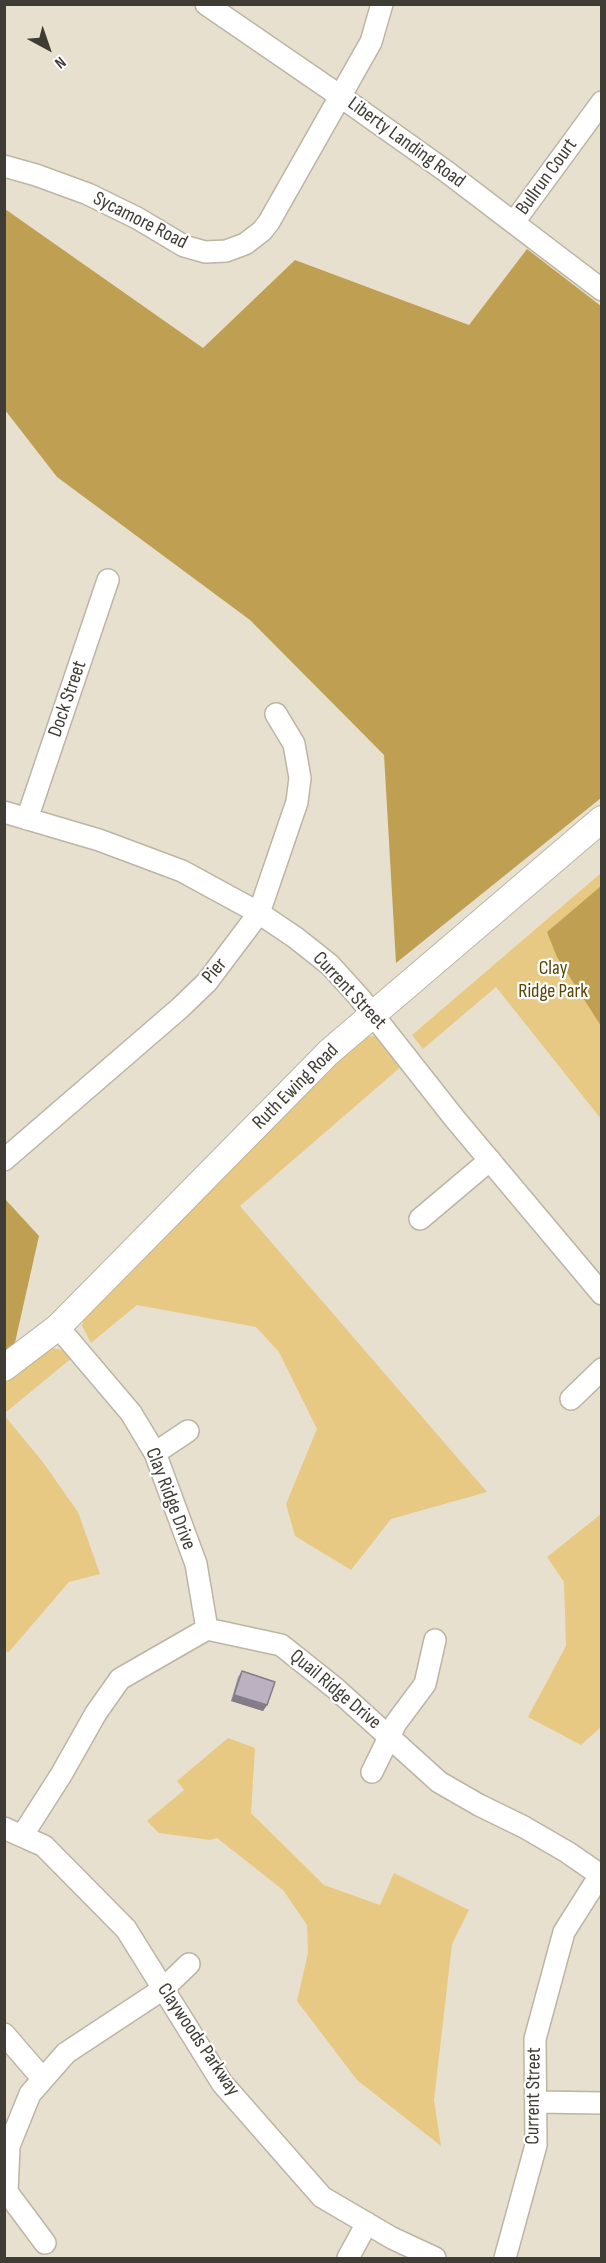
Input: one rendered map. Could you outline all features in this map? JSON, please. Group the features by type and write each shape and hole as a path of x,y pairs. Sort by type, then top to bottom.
{"street":[{"name":"Liberty Landing Road","path":"206,4 340,96 514,222 602,290"},
{"name":"Sycamore Road","path":"4,166 88,194 137,218 184,246 205,252 226,251 245,244 262,231 269,222 371,42 382,4"},
{"name":"Bullrun Court","path":"514,222 602,102"},
{"name":"Dock Street","path":"27,819 108,579"},
{"name":"Pier","path":"4,1160 207,982 259,913 297,802 300,778 294,744 276,714"},
{"name":"Current Street","path":"4,812 141,854 182,871 259,913 330,965 373,1014 490,1160 602,1294"},
{"name":"Ruth Ewing Road","path":"4,1368 58,1327 230,1155 313,1067 602,819"},
{"path":"420,1219 490,1160"},
{"name":"Clay Ridge Drive","path":"58,1327 131,1413 155,1453 195,1563 207,1629"},
{"path":"571,1399 602,1370"},
{"path":"155,1453 188,1431"},
{"path":"13,1832 61,1775 96,1713 120,1679 207,1629"},
{"name":"Quail Ridge Drive","path":"207,1629 281,1645 335,1688 439,1782 524,1827 600,1873"},
{"path":"372,1772 389,1736 425,1684 435,1640"},
{"name":"Claywoods Parkway","path":"13,1832 44,1846 126,1929 222,2083 322,2197 435,2259"},
{"name":"Current Street","path":"505,2259 536,2145 535,2039 564,1932 600,1873"},
{"path":"45,2242 7,2192 9,2146 30,2094 66,2053 163,1989 189,1964"},
{"path":"4,2034 43,2079"},
{"path":"536,2102 602,2103"},
{"path":"348,2259 367,2223"}],"green space":[{"name":"Clay Ridge Park","path":"601,873 601,1119 496,987 423,1049 412,1035"},
{"path":"374,1036 384,1042 403,1065 240,1206 487,1492 391,1519 351,1570 295,1536 286,1504 317,1429 279,1352 256,1327 137,1305 91,1343 82,1326 85,1316 350,1044 362,1037"},
{"path":"52,1348 62,1350 73,1357 5,1413 5,1382 43,1352"},
{"path":"4,1415 42,1461 78,1512 100,1574 69,1582 8,1653 4,1648"},
{"path":"601,1514 601,1727 581,1745 528,1717 566,1646 564,1582 547,1557"},
{"path":"228,1738 255,1748 251,1813 324,1885 380,1905 394,1873 469,1910 452,1944 434,2100 441,2146 357,2080 297,2001 308,1953 307,1925 283,1890 217,1838 210,1840 159,1833 147,1821 184,1790 177,1781"}],"shaded area":[{"path":"5,209 203,348 295,260 469,325 527,249 601,306 601,798 396,963 384,755 250,620 57,477 5,410"},
{"path":"601,886 601,1026 557,957 547,932"},
{"path":"5,1199 39,1236 14,1347 5,1354"}],"building":[{"path":"242,1671 275,1682 267,1705 234,1695"}]}
